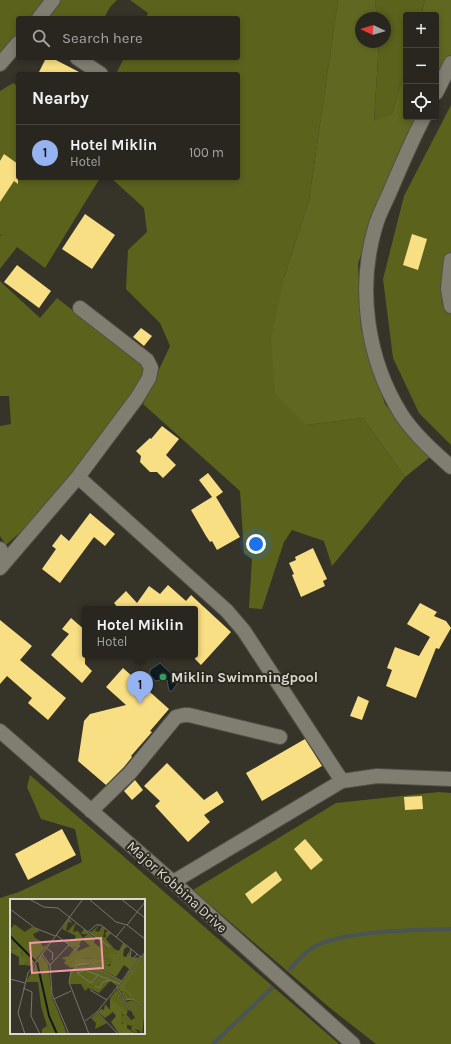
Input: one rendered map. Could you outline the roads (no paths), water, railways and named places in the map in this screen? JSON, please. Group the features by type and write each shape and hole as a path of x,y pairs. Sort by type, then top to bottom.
{"street":[{"path":"41,16 53,0"},
{"path":"0,64 16,45"},
{"path":"80,60 98,72"},
{"path":"439,87 451,63"},
{"path":"423,120 375,226 369,254 365,307 370,335 391,395 402,415 425,443 451,467"},
{"path":"451,260 448,289 451,306"},
{"path":"2,559 78,477 137,398 149,378 151,368 147,360 80,308"},
{"path":"78,477 227,611 244,631 342,781"},
{"path":"91,811 130,773 179,716 189,715 280,737"},
{"name":"Major Kobbina Drive","path":"0,732 173,882 353,1044"},
{"path":"173,882 342,781 377,776 451,779"}],"waterway":[{"path":"290,969 312,948 325,942 360,934 451,929"},
{"path":"213,1044 272,988"}],"place":[{"name":"Miklin Swimmingpool","path":"163,677"},
{"name":"Hotel Miklin","path":"140,704"}]}
